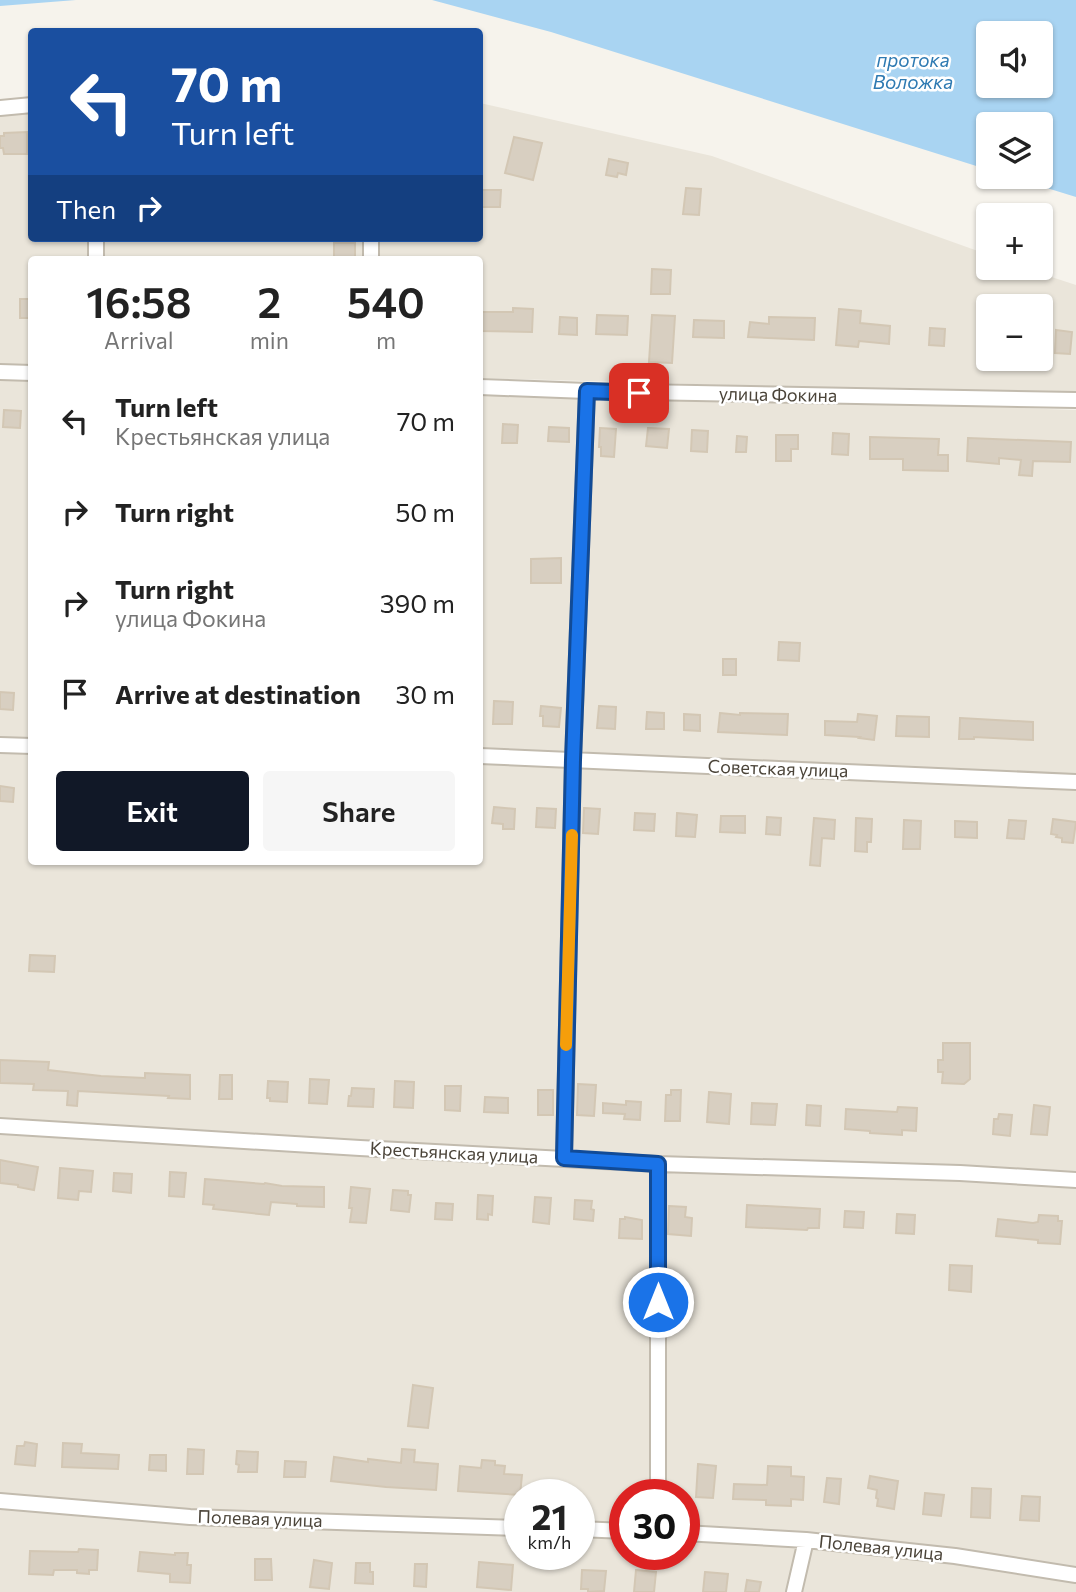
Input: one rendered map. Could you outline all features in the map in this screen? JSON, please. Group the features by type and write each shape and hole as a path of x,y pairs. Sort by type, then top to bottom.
{"street":[{"path":"0,108 28,106"},
{"path":"0,372 28,373"},
{"name":"улица Фокина","path":"483,387 1076,400"},
{"path":"564,1158 573,760 587,391"},
{"path":"0,745 28,747"},
{"name":"Советская улица","path":"483,756 1076,782"},
{"name":"Крестьянская улица","path":"0,1126 658,1164 960,1173 1076,1180"},
{"path":"658,1164 658,1479"},
{"name":"Полевая улица","path":"0,1501 190,1517 504,1527"},
{"name":"Полевая улица","path":"700,1535 806,1540 956,1556 1076,1575"},
{"path":"794,1592 806,1540"}],"shaded area":[{"path":"483,104 712,156 976,250 976,280 1053,280 1053,277 1076,285 1076,395 483,378 483,256 28,256 28,365 0,364 0,113 28,111 28,242 483,242"},
{"path":"0,374 28,375 28,865 483,865 483,390 1076,410 1076,1592 0,1592"}],"water":[{"path":"0,0 76,0 0,6"},
{"name":"протока Воложка","path":"432,0 1076,0 1076,197 1050,189 1053,189 1053,112 976,112 976,166 551,32"}],"building":[{"path":"27,132 27,154 4,154 3,148 0,148 0,136 4,136 4,133"},
{"path":"514,137 542,143 533,180 505,173"},
{"path":"609,159 628,163 626,175 606,175"},
{"path":"686,188 701,189 699,215 683,214"},
{"path":"483,190 501,190 500,207 483,207"},
{"path":"334,243 355,243 355,256 334,256"},
{"path":"652,269 671,270 670,294 651,294"},
{"path":"20,299 28,299 28,318 20,318"},
{"path":"513,308 533,309 532,332 483,331 483,312 513,312"},
{"path":"839,309 861,311 860,323 890,326 889,344 859,341 858,347 836,345"},
{"path":"597,315 628,316 627,335 596,334"},
{"path":"652,315 675,316 672,363 649,362"},
{"path":"560,317 577,318 577,335 559,334"},
{"path":"769,317 815,318 814,340 748,337 750,322 769,324"},
{"path":"694,320 724,321 724,338 693,337"},
{"path":"930,328 945,329 944,346 929,345"},
{"path":"1056,330 1072,332 1070,354 1055,353"},
{"path":"4,410 21,411 20,428 3,427"},
{"path":"503,424 518,425 517,443 502,443"},
{"path":"549,427 569,428 569,442 548,441"},
{"path":"600,428 616,429 614,457 601,456"},
{"path":"648,428 669,429 667,448 646,446"},
{"path":"692,430 708,431 707,452 691,451"},
{"path":"833,433 849,434 848,455 832,454"},
{"path":"776,435 798,435 798,449 791,449 791,461 776,461"},
{"path":"737,436 747,437 746,452 736,452"},
{"path":"870,437 939,439 938,455 948,455 948,471 903,470 903,459 870,459"},
{"path":"968,438 1071,442 1070,462 1033,461 1032,476 1019,475 1021,460 999,458 999,464 967,461"},
{"path":"561,558 561,583 531,583 531,559"},
{"path":"779,642 800,643 799,661 778,660"},
{"path":"723,659 736,659 736,675 723,675"},
{"path":"0,692 14,693 13,710 0,709"},
{"path":"494,701 513,702 512,724 493,724"},
{"path":"541,706 561,708 559,727 543,726"},
{"path":"599,706 616,707 615,729 597,728"},
{"path":"647,712 664,713 664,729 646,729"},
{"path":"720,713 788,714 787,735 718,732"},
{"path":"684,714 700,715 700,731 684,730"},
{"path":"858,714 877,716 874,740 825,735 825,721 857,722"},
{"path":"897,716 929,717 929,737 896,736"},
{"path":"960,718 1033,722 1033,740 974,737 959,739"},
{"path":"0,786 14,788 13,802 0,801"},
{"path":"494,807 515,809 514,829 503,829 503,824 492,823"},
{"path":"537,808 556,809 555,828 536,827"},
{"path":"584,808 600,809 598,834 583,833"},
{"path":"635,813 655,814 654,831 634,830"},
{"path":"677,813 697,815 695,837 676,836"},
{"path":"721,816 745,816 745,833 720,832"},
{"path":"767,817 781,818 780,835 766,834"},
{"path":"814,818 835,820 834,839 822,838 820,866 810,865"},
{"path":"856,818 872,819 871,842 867,842 867,852 855,851"},
{"path":"1053,819 1076,822 1073,843 1062,842 1062,838 1051,834"},
{"path":"904,820 921,821 920,849 903,849"},
{"path":"1009,820 1026,821 1024,839 1007,838"},
{"path":"955,821 977,822 977,838 955,837"},
{"path":"30,955 55,956 54,972 29,971"},
{"path":"943,1043 970,1043 970,1079 964,1084 942,1083 943,1072 938,1072 938,1060 943,1060"},
{"path":"0,1060 49,1062 48,1070 101,1076 145,1078 145,1073 190,1075 190,1099 78,1091 77,1106 67,1105 68,1091 33,1090 34,1084 0,1083"},
{"path":"220,1075 232,1075 232,1099 219,1099"},
{"path":"310,1079 329,1080 327,1104 309,1103"},
{"path":"268,1081 288,1082 287,1102 270,1101 270,1098 267,1098"},
{"path":"395,1081 414,1082 413,1108 394,1107"},
{"path":"578,1084 596,1085 594,1116 577,1115"},
{"path":"445,1086 461,1086 460,1111 445,1110"},
{"path":"352,1088 374,1089 373,1107 348,1106"},
{"path":"538,1090 553,1090 553,1115 538,1115"},
{"path":"671,1090 681,1090 680,1121 665,1121 666,1095 671,1095"},
{"path":"709,1092 731,1094 729,1124 707,1122"},
{"path":"485,1097 508,1098 508,1113 484,1112"},
{"path":"626,1101 641,1102 640,1120 624,1119 625,1114 603,1113 603,1103 626,1105"},
{"path":"752,1103 777,1104 775,1125 751,1124"},
{"path":"807,1105 821,1106 820,1126 806,1125"},
{"path":"1034,1105 1050,1107 1047,1135 1031,1134"},
{"path":"898,1107 917,1108 916,1131 902,1130 902,1135 845,1129 846,1109 897,1112"},
{"path":"999,1114 1012,1115 1010,1136 993,1134 994,1119 998,1119"},
{"path":"0,1160 38,1167 34,1190 0,1183"},
{"path":"60,1168 93,1171 91,1192 79,1191 78,1200 58,1198"},
{"path":"170,1172 186,1173 184,1197 169,1196"},
{"path":"114,1173 132,1174 131,1193 113,1191"},
{"path":"205,1179 324,1187 324,1207 271,1202 269,1215 213,1209 214,1205 203,1204"},
{"path":"351,1187 370,1189 366,1223 350,1222"},
{"path":"393,1190 408,1191 408,1195 411,1195 409,1212 391,1210"},
{"path":"478,1195 493,1196 492,1215 488,1214 488,1220 477,1219"},
{"path":"535,1197 551,1198 549,1224 533,1222"},
{"path":"575,1200 592,1201 593,1221 574,1219"},
{"path":"436,1203 453,1204 452,1220 435,1219"},
{"path":"747,1205 820,1209 819,1228 807,1230 746,1227"},
{"path":"669,1206 686,1207 685,1217 692,1218 691,1236 668,1234"},
{"path":"845,1211 864,1212 863,1228 844,1227"},
{"path":"897,1214 915,1215 914,1234 896,1233"},
{"path":"1039,1215 1058,1216 1058,1221 1062,1221 1060,1244 996,1236 998,1219 1033,1223 1038,1222"},
{"path":"625,1217 642,1220 642,1239 619,1238 620,1219"},
{"path":"950,1265 972,1266 971,1292 949,1290"},
{"path":"413,1385 433,1388 428,1428 408,1426"},
{"path":"25,1442 37,1444 35,1466 15,1464 17,1446 24,1446"},
{"path":"63,1443 82,1444 81,1453 119,1455 118,1469 62,1467"},
{"path":"188,1449 204,1450 203,1474 187,1474"},
{"path":"402,1449 415,1450 414,1462 438,1464 436,1490 331,1481 334,1457 401,1463"},
{"path":"237,1451 258,1452 257,1472 238,1472"},
{"path":"150,1455 166,1455 166,1471 149,1470"},
{"path":"482,1460 495,1461 495,1465 505,1466 504,1474 522,1475 522,1479 504,1479 504,1494 458,1491 460,1466 481,1468"},
{"path":"285,1461 306,1462 305,1477 284,1477"},
{"path":"698,1464 716,1466 713,1498 700,1497 700,1479 697,1479"},
{"path":"768,1466 791,1467 791,1476 804,1477 803,1500 791,1499 791,1506 766,1505 766,1500 733,1499 734,1484 767,1485"},
{"path":"870,1476 898,1481 894,1509 877,1506 877,1490 868,1488"},
{"path":"827,1478 841,1479 839,1504 824,1502"},
{"path":"972,1488 991,1489 990,1518 971,1517"},
{"path":"925,1493 944,1495 941,1516 923,1514"},
{"path":"1022,1496 1040,1497 1039,1521 1020,1520"},
{"path":"79,1549 98,1550 97,1570 89,1570 89,1574 77,1573 77,1570 54,1570 53,1575 29,1574 30,1551 78,1552"},
{"path":"140,1552 175,1555 188,1553 187,1565 191,1565 190,1583 170,1582 170,1574 138,1571"},
{"path":"255,1559 271,1559 272,1580 255,1580"},
{"path":"314,1560 332,1563 329,1589 310,1587"},
{"path":"479,1562 504,1564 504,1570 513,1570 511,1590 477,1587"},
{"path":"356,1563 370,1563 373,1584 355,1583"},
{"path":"415,1564 427,1564 426,1587 414,1586"},
{"path":"582,1570 606,1571 604,1591 588,1592 588,1589 581,1589"},
{"path":"636,1570 656,1572 654,1592 634,1592"},
{"path":"705,1572 728,1574 726,1592 703,1592"},
{"path":"747,1580 761,1582 759,1592 745,1592"}],"slow traffic":[{"path":"566,1045 572,835"}],"route":[{"path":"639,393 587,391 573,760 564,1158 658,1164 658,1302"}]}
